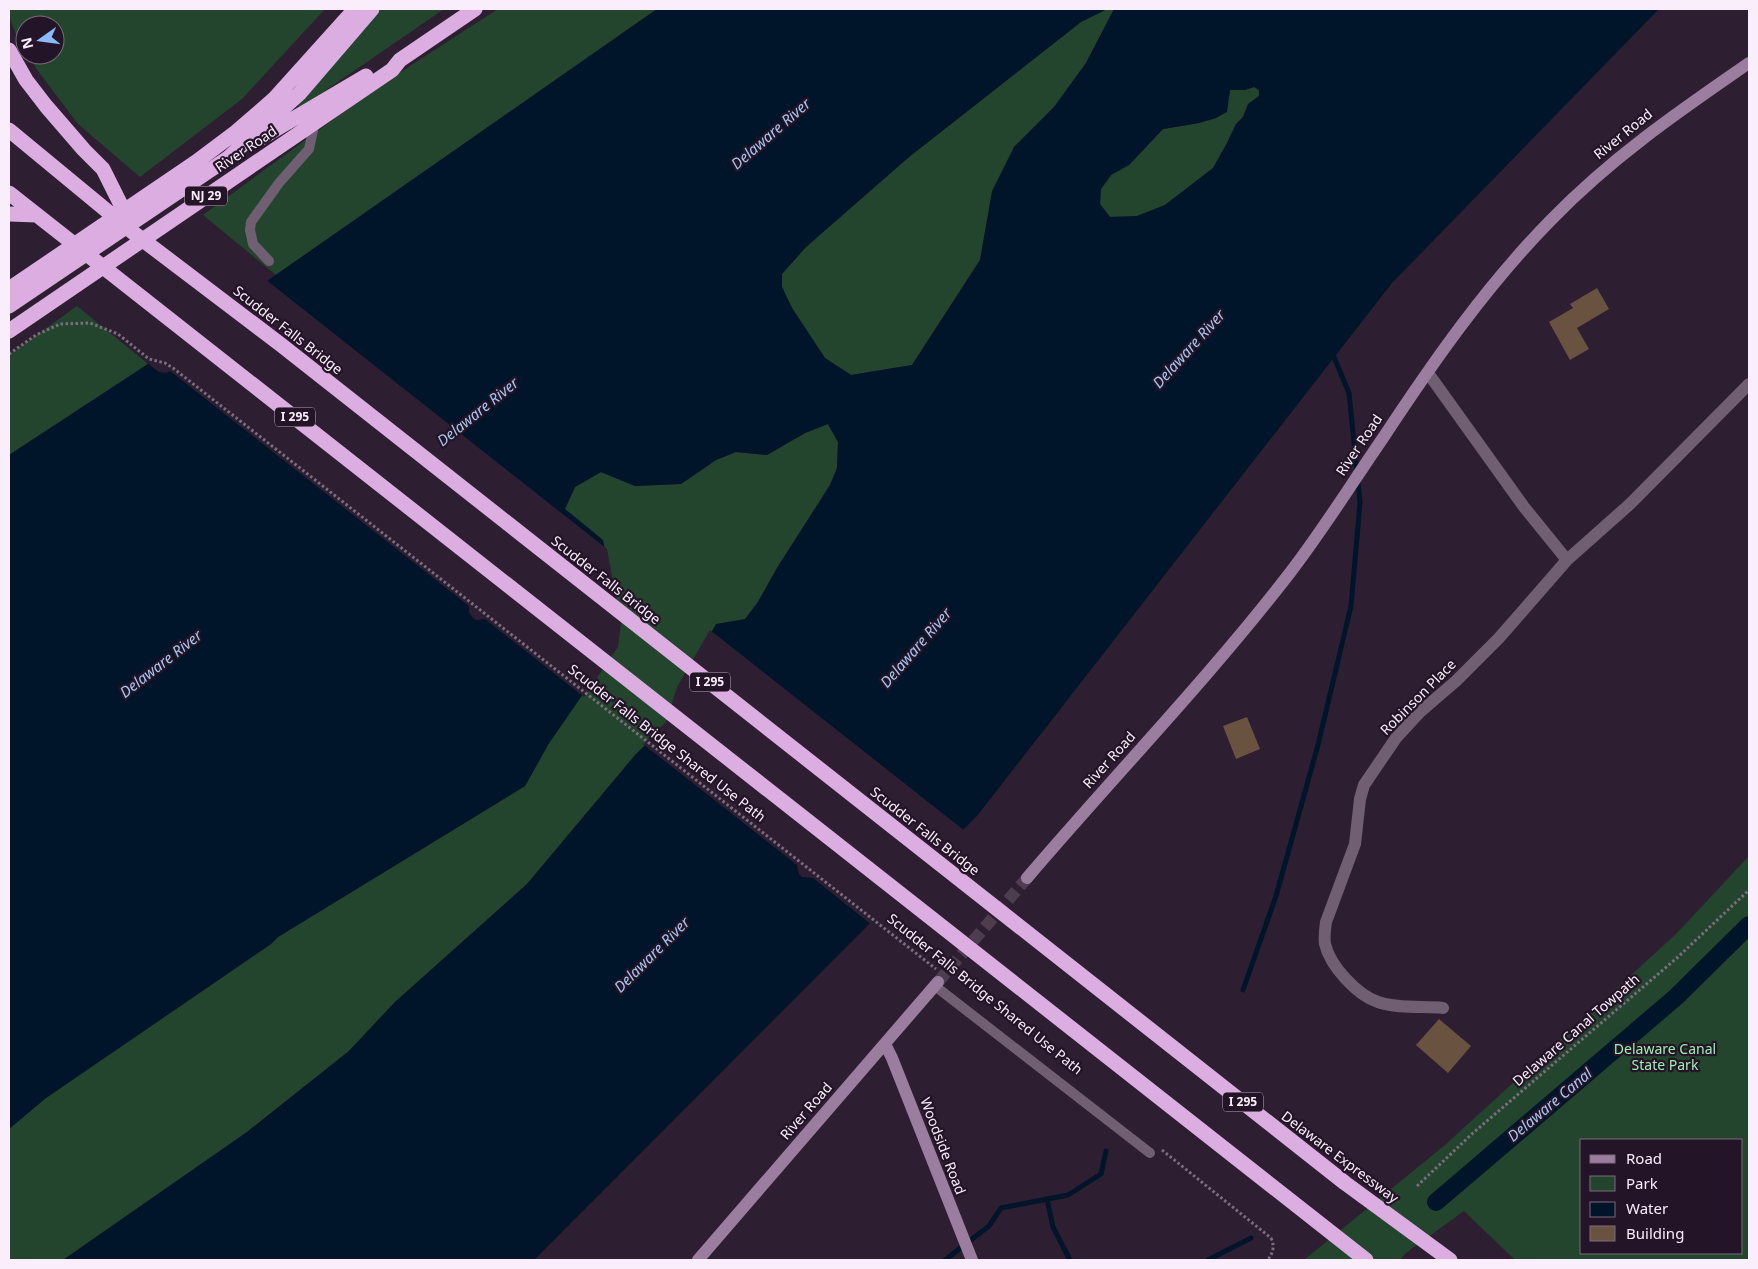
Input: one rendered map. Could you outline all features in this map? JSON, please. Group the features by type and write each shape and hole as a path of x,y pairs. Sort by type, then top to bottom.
{"highway":[{"path":"9,289 196,162 236,132 274,99 355,9"},
{"path":"9,306 228,158 299,94 372,9"},
{"name":"River Road","path":"9,331 392,70 400,60 476,9"},
{"path":"9,50 26,80 74,138 103,169 135,234"},
{"path":"234,152 388,62 400,60"},
{"name":"Scudder Falls Bridge","path":"9,130 135,234 288,350 1140,1022"},
{"name":"I 295","path":"9,193 1366,1260"},
{"path":"9,214 37,215"},
{"name":"Delaware Expressway","path":"1140,1022 1345,1183 1449,1260"}],"main road":[{"name":"River Road","path":"1027,878 1236,640 1289,573 1465,322 1549,222 1584,188 1668,118 1749,63"},
{"name":"River Road","path":"698,1260 938,980"},
{"name":"Woodside Road","path":"885,1044 972,1260"}],"street":[{"path":"1428,373 1524,507 1567,560"},
{"name":"Robinson Place","path":"1443,1008 1392,1005 1378,1002 1351,984 1337,969 1330,958 1325,944 1324,932 1326,922 1355,844 1360,798 1364,785 1396,738 1420,712 1456,681 1499,638 1567,560 1630,504 1749,384"}],"lane":[{"path":"268,261 253,244 250,230 251,222 279,183 309,149 315,121"},
{"path":"938,980 1153,1149"}],"path":[{"name":"Scudder Falls Bridge Shared Use Path","path":"9,354 36,335 60,324 90,324 118,334 149,359 173,368 318,480 591,698 938,980"},
{"name":"Delaware Canal Towpath","path":"1417,1186 1473,1133 1678,957 1749,890"},
{"path":"1153,1149 1271,1238 1274,1246 1268,1260"}],"green space":[{"path":"9,9 325,9 242,99 140,177 78,124 34,65 65,65 65,15 15,15 15,32"},
{"path":"381,9 444,9 300,108 297,104"},
{"path":"498,9 657,9 276,275 203,215 379,86"},
{"path":"1107,9 1114,9 1086,63 1054,107 1014,147 985,234 980,260 912,365 851,375 825,358 792,308 782,287 782,274 806,247 909,157 1081,22"},
{"path":"1254,87 1259,90 1259,96 1248,104 1243,117 1236,124 1213,168 1165,205 1137,216 1110,217 1100,204 1101,189 1111,175 1129,165 1163,129 1216,118 1229,98 1230,90 1245,90"},
{"path":"77,306 148,364 9,455 9,355"},
{"path":"828,424 838,442 837,468 830,485 777,568 758,602 668,723 636,754 527,884 395,1002 349,1051 247,1132 63,1260 9,1260 9,1129 46,1098 271,944 278,937 525,786 548,745 603,540 565,509 575,487 601,472 635,486 681,484 716,460 736,452 767,455 805,433"},
{"name":"Delaware Canal State Park","path":"1749,856 1749,1260 1515,1260 1464,1211 1406,1253 1400,1260 1304,1260 1445,1145 1676,934"}],"water":[{"name":"Delaware River","path":"657,9 1107,9 1081,22 909,157 806,247 782,274 782,287 792,308 825,358 851,375 912,365 980,260 992,191 1014,147 1054,107 1086,63 1114,9 1659,9 1392,283 977,816 534,1260 63,1260 247,1132 349,1051 395,1002 527,884 636,754 668,723 680,688 716,624 745,619 758,602 777,568 830,485 837,468 838,442 828,424 805,433 767,455 736,452 716,460 681,484 635,486 601,472 575,487 565,509 603,540 619,623 616,646 548,745 525,786 278,937 271,944 46,1098 9,1129 9,455 148,364","holes":["1254,87 1259,90 1259,96 1248,104 1243,117 1236,124 1213,168 1165,205 1137,216 1110,217 1100,204 1101,189 1111,175 1129,165 1163,129 1199,123 1216,118 1227,112 1230,90 1245,90"]}],"pier":[{"path":"265,279 607,549 621,623 618,647 584,697 485,619 476,620 472,617 469,612 469,606 170,371 166,373 159,372 146,362"},
{"path":"710,630 965,831 872,925 813,878 802,877 799,874 797,865 643,744 666,722 677,687"}],"building":[{"path":"1597,288 1609,309 1577,328 1589,349 1570,360 1549,322 1573,308 1570,304"},
{"path":"1247,717 1260,749 1236,759 1223,726"},
{"path":"1439,1019 1471,1046 1448,1073 1416,1045"}],"waterway":[{"path":"1243,990 1276,896 1318,745 1351,606 1360,503 1349,393 1331,350"},
{"name":"Delaware Canal","path":"1436,1202 1676,997 1749,925"},
{"path":"945,1260 989,1226 1001,1208 1068,1195 1101,1174 1106,1151"},
{"path":"1047,1199 1053,1227 1070,1260"},
{"path":"1208,1260 1251,1238"}],"tunnel":[{"path":"938,982 1027,878"}]}
